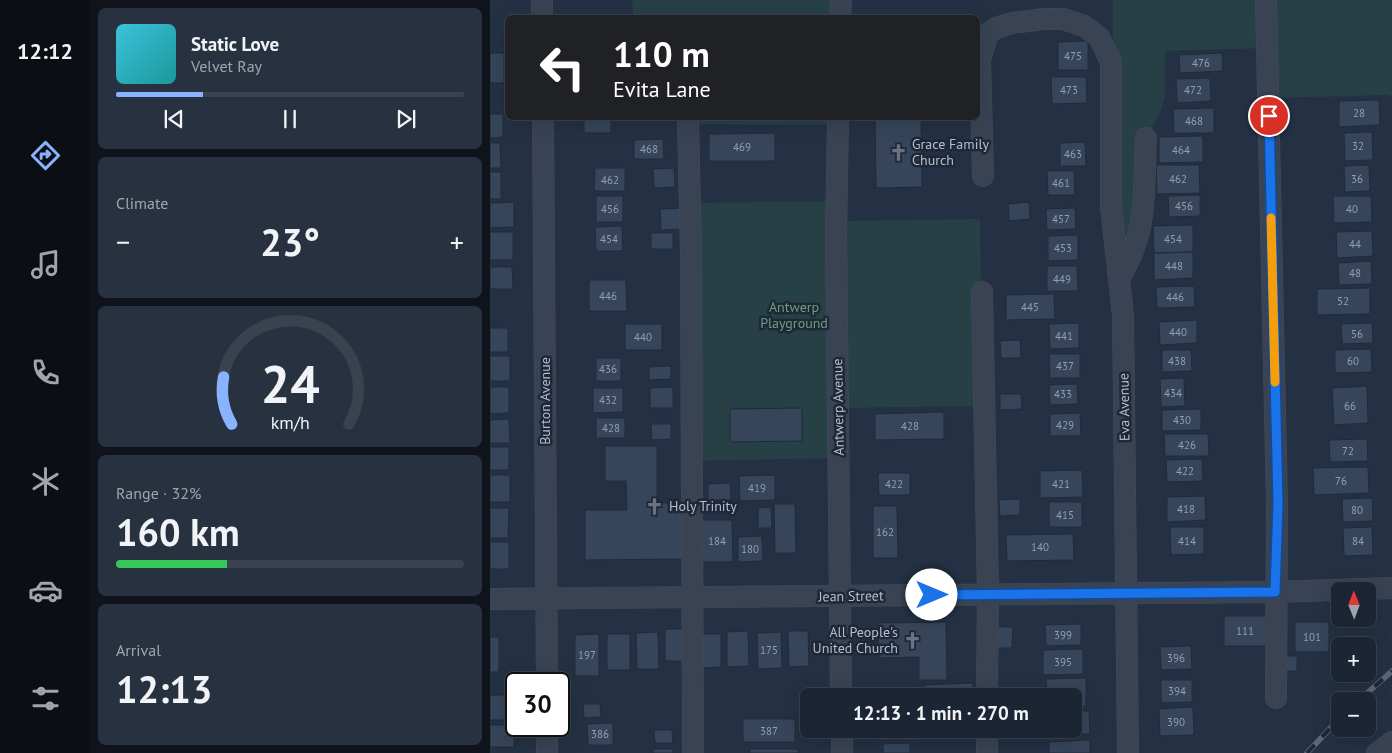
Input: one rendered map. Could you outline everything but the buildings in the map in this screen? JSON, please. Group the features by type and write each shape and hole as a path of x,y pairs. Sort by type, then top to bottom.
{"street":[{"path":"542,0 542,15"},
{"path":"840,15 841,0"},
{"path":"1266,0 1278,504 1275,592 1276,698"},
{"name":"Eva Avenue","path":"983,176 980,59 988,34 996,28 1012,23 1063,19 1084,26 1099,38 1110,62 1111,207 1123,315 1128,753"},
{"name":"Burton Avenue","path":"543,120 547,672"},
{"path":"688,120 691,254 693,753"},
{"name":"Antwerp Avenue","path":"838,120 836,233 842,688"},
{"path":"1119,278 1132,260 1142,228 1146,138"},
{"path":"982,292 988,594 987,688"},
{"name":"Jean Street","path":"490,599 1275,592 1392,588"},
{"path":"547,737 548,753"},
{"path":"842,738 842,753"},
{"path":"987,738 987,753"},
{"path":"1377,753 1392,742"}],"green space":[{"path":"632,0 839,0 839,15 634,15"},
{"path":"1113,0 1392,0 1392,97 1388,95 1269,98 1268,48 1165,51 1165,96 1161,110 1147,138 1133,261 1112,207"},
{"path":"690,120 836,120 836,125 690,124"},
{"name":"Antwerp Playground","path":"835,201 835,221 980,219 983,406 837,408 837,458 692,461 692,203"}],"railway":[{"path":"1368,692 1392,671"},
{"path":"1307,753 1331,728"}],"slow traffic":[{"path":"1271,218 1275,382"}],"place":[{"name":"Grace Family Church","path":"898,152"},
{"name":"Holy Trinity","path":"655,506"},
{"name":"All People's United Church","path":"912,640"}],"route":[{"path":"932,595 1275,592 1278,504 1269,116"}]}
